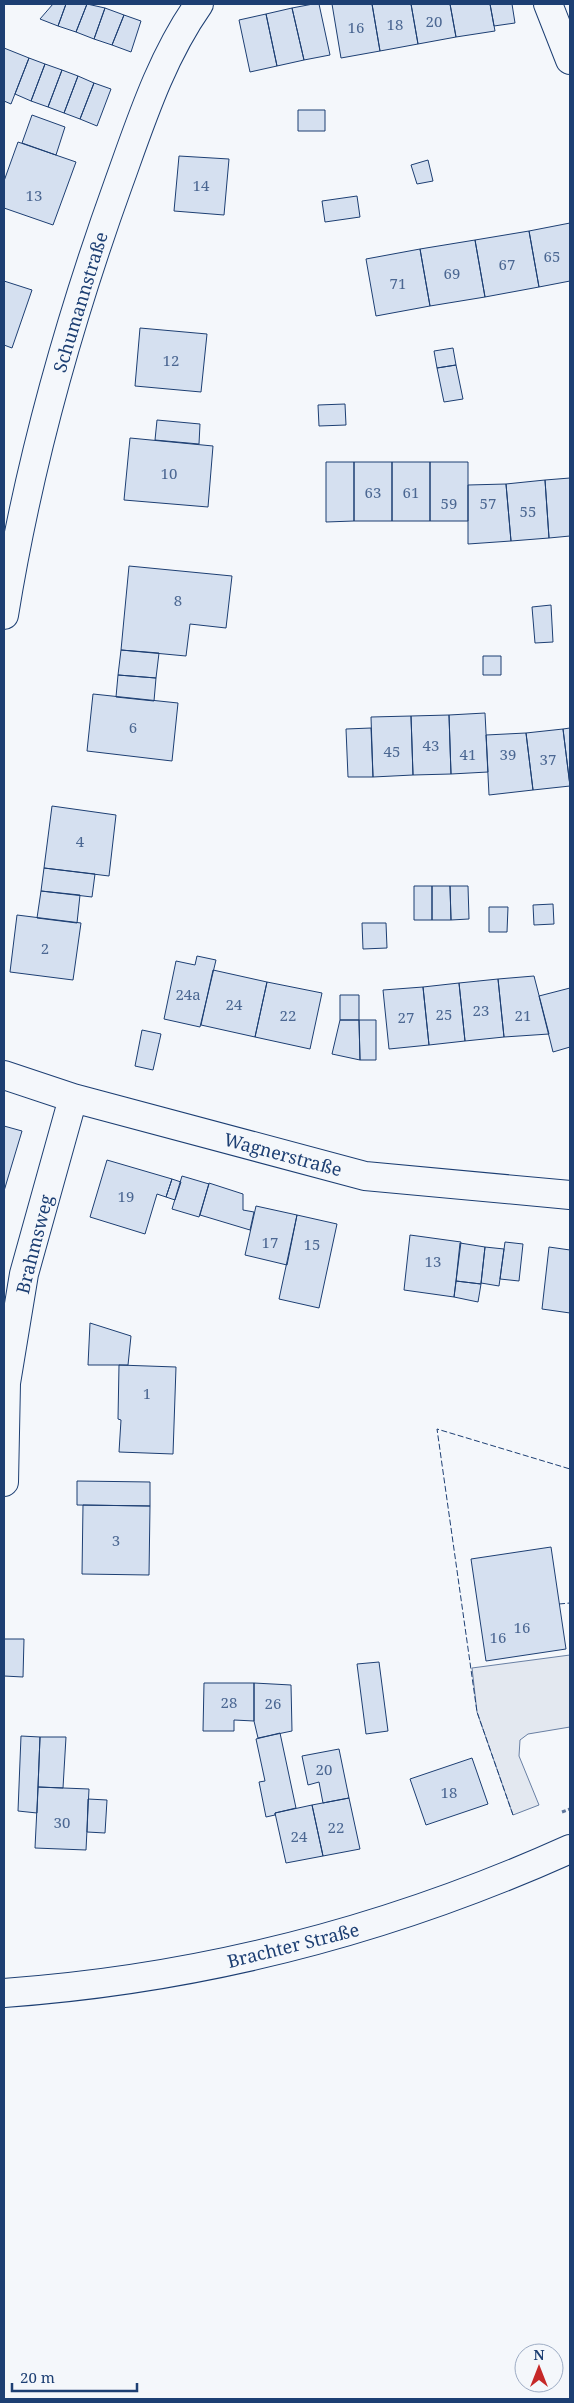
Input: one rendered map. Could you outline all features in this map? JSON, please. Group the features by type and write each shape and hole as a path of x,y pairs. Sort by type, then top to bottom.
{"street":[{"name":"Schumannstraße","path":"4,616 41,430 86,272 153,88 188,20 199,4"},
{"path":"548,4 570,60"},
{"name":"Wagnerstraße","path":"4,1075 74,1098 365,1176 570,1195"},
{"name":"Brahmsweg","path":"4,1482 6,1383 24,1274 74,1098"},
{"name":"Brachter Straße","path":"4,1993 117,1982 204,1968 309,1943 389,1920 465,1893 570,1849"}],"path":[{"path":"554,1816 570,1809"}],"shaded area":[{"path":"570,1655 570,1727 528,1734 520,1740 519,1756 539,1805 513,1815 477,1712 472,1668"}],"building":[{"path":"53,4 66,4 58,26 40,19"},
{"path":"66,4 87,4 76,32 58,26"},
{"path":"87,4 105,8 94,39 76,32"},
{"path":"319,4 330,55 304,60 292,8"},
{"path":"332,4 372,4 380,51 341,58"},
{"path":"372,4 411,4 418,44 380,51"},
{"path":"411,4 450,4 456,37 418,44"},
{"path":"450,4 490,4 495,31 456,37"},
{"path":"490,4 512,4 515,23 494,26"},
{"path":"105,8 124,15 112,45 94,39"},
{"path":"292,8 304,60 277,66 266,14"},
{"path":"266,14 277,66 250,72 239,20"},
{"path":"124,15 141,21 131,52 112,45"},
{"path":"4,48 29,58 11,104 4,101"},
{"path":"29,58 45,64 31,101 15,94"},
{"path":"45,64 62,70 48,107 31,101"},
{"path":"62,70 78,76 64,113 48,107"},
{"path":"78,76 94,83 80,119 64,113"},
{"path":"94,83 111,89 97,126 80,119"},
{"path":"298,110 325,110 325,131 298,131"},
{"path":"32,115 65,127 56,155 22,143"},
{"path":"18,142 76,162 53,225 4,208 4,181"},
{"path":"179,156 229,159 224,215 174,211"},
{"path":"428,160 433,181 417,184 411,165"},
{"path":"357,196 360,217 325,222 322,201"},
{"path":"570,223 570,281 539,287 529,231"},
{"path":"529,231 539,287 485,297 475,240"},
{"path":"475,240 485,297 430,306 420,249"},
{"path":"420,249 430,306 376,316 366,259"},
{"path":"4,281 32,290 12,348 4,345"},
{"path":"140,328 207,334 201,392 135,386"},
{"path":"453,348 456,365 437,368 434,351"},
{"path":"456,365 463,399 444,402 437,368"},
{"path":"345,404 346,425 319,426 318,405"},
{"path":"157,420 200,424 199,444 155,440"},
{"path":"130,438 213,446 208,507 124,500"},
{"path":"326,462 354,462 354,521 326,522"},
{"path":"354,462 392,462 392,521 354,521"},
{"path":"392,462 430,462 430,521 392,521"},
{"path":"430,462 468,462 468,521 430,521"},
{"path":"570,478 570,536 549,538 545,480"},
{"path":"545,480 549,538 511,541 506,484"},
{"path":"506,484 511,541 468,544 468,485"},
{"path":"129,566 232,576 226,628 190,624 186,656 121,650"},
{"path":"551,605 553,642 535,643 532,607"},
{"path":"121,650 159,653 156,678 118,675"},
{"path":"483,656 501,656 501,675 483,675"},
{"path":"118,675 156,678 154,701 116,697"},
{"path":"93,694 178,703 172,761 87,751"},
{"path":"485,713 488,772 451,774 449,715"},
{"path":"449,715 451,774 413,775 411,716"},
{"path":"411,716 413,775 373,777 371,717"},
{"path":"371,728 373,777 348,777 346,729"},
{"path":"570,728 570,786 563,729"},
{"path":"563,729 570,786 533,790 526,733"},
{"path":"526,733 533,790 489,795 486,735"},
{"path":"52,806 116,815 109,876 44,868"},
{"path":"44,868 95,874 92,897 41,891"},
{"path":"414,886 432,886 432,920 414,920"},
{"path":"432,886 450,886 451,920 432,920"},
{"path":"450,886 468,886 469,919 451,920"},
{"path":"41,891 80,895 77,923 37,918"},
{"path":"553,904 554,924 534,925 533,905"},
{"path":"489,907 508,907 507,932 489,932"},
{"path":"17,915 81,923 73,980 10,972"},
{"path":"362,923 386,923 387,948 363,949"},
{"path":"197,956 216,960 200,1027 164,1019 176,961 195,965"},
{"path":"213,970 267,982 255,1037 201,1025"},
{"path":"534,976 549,1034 504,1037 498,979"},
{"path":"498,979 504,1037 465,1041 459,983"},
{"path":"267,982 322,993 310,1049 255,1037"},
{"path":"459,983 465,1041 429,1045 423,987"},
{"path":"423,987 429,1045 389,1049 383,990"},
{"path":"570,988 570,1047 553,1052 539,996"},
{"path":"340,995 359,995 359,1020 340,1020"},
{"path":"340,1020 359,1020 360,1060 332,1054"},
{"path":"359,1020 376,1020 376,1060 360,1060"},
{"path":"142,1030 161,1034 153,1070 135,1066"},
{"path":"4,1126 22,1131 4,1191"},
{"path":"107,1160 172,1179 166,1197 157,1194 145,1234 90,1217"},
{"path":"182,1176 209,1184 199,1217 172,1209"},
{"path":"172,1179 181,1182 175,1200 166,1197"},
{"path":"209,1183 243,1194 243,1210 254,1212 250,1230 200,1215"},
{"path":"256,1206 297,1215 287,1265 245,1255"},
{"path":"297,1215 337,1224 319,1308 279,1299"},
{"path":"410,1235 461,1242 454,1297 404,1290"},
{"path":"505,1242 523,1244 519,1281 500,1279"},
{"path":"460,1243 485,1247 481,1284 456,1281"},
{"path":"485,1247 504,1249 499,1286 481,1283"},
{"path":"549,1247 570,1250 570,1313 542,1309"},
{"path":"456,1281 481,1284 478,1302 454,1297"},
{"path":"90,1323 131,1336 128,1365 88,1365"},
{"path":"119,1365 176,1367 173,1454 119,1452 121,1420 118,1419"},
{"path":"77,1481 150,1482 150,1506 77,1505"},
{"path":"83,1505 150,1506 149,1575 82,1574"},
{"path":"551,1547 566,1649 486,1661 471,1559"},
{"path":"4,1639 24,1639 23,1677 4,1676"},
{"path":"379,1662 388,1731 366,1734 357,1664"},
{"path":"204,1683 254,1683 254,1721 234,1720 234,1731 203,1731"},
{"path":"254,1683 291,1685 292,1731 258,1738 254,1721"},
{"path":"280,1733 296,1808 266,1817 259,1782 265,1781 256,1739"},
{"path":"21,1736 40,1737 37,1813 18,1811"},
{"path":"40,1737 66,1737 63,1788 38,1787"},
{"path":"339,1749 349,1798 323,1803 319,1782 308,1785 302,1756"},
{"path":"472,1758 488,1804 426,1825 410,1779"},
{"path":"38,1787 89,1789 86,1850 35,1848"},
{"path":"349,1798 360,1849 323,1856 312,1805"},
{"path":"88,1799 107,1800 105,1833 87,1832"},
{"path":"312,1805 323,1856 286,1863 275,1813"}],"fence":[{"path":"513,1815 477,1712 437,1429 570,1469"},
{"path":"559,1604 570,1603"}]}
